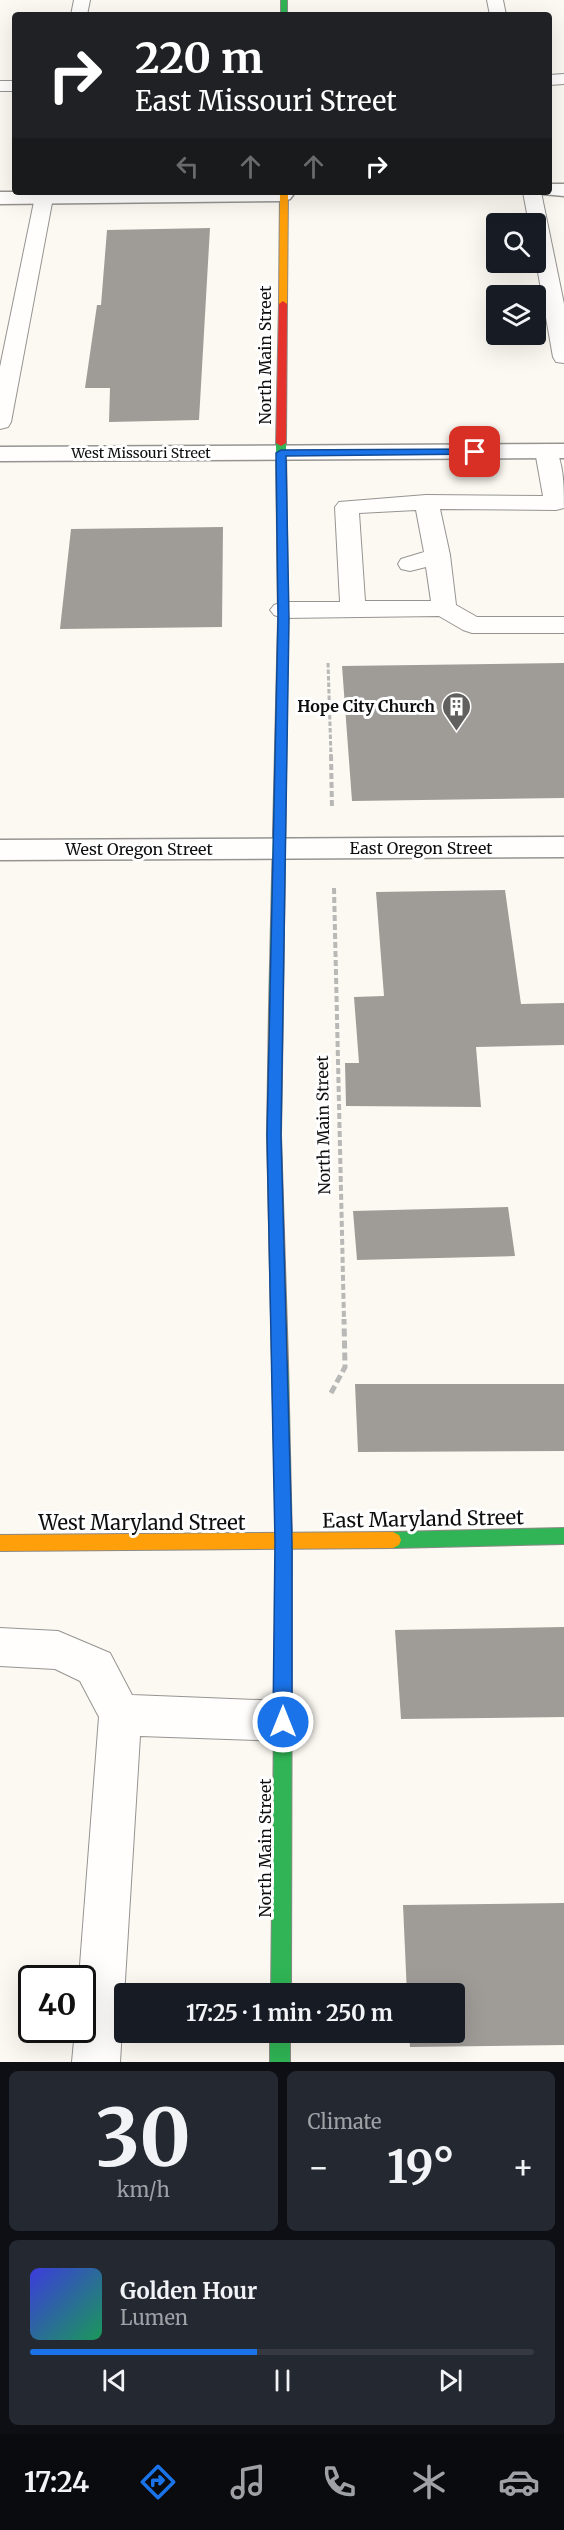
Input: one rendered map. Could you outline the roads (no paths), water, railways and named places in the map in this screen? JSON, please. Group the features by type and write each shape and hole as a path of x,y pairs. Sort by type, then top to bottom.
{"street":[{"path":"0,198 44,195"},
{"name":"North Main Street","path":"280,1983 284,1542 274,1135 283,610 281,453 286,195"},
{"name":"West Missouri Street","path":"0,454 555,451"},
{"name":"East Oregon Street","path":"279,849 564,847"},
{"name":"West Oregon Street","path":"0,850 279,849"},
{"name":"East Maryland Street","path":"284,1542 564,1536"},
{"name":"West Maryland Street","path":"0,1543 284,1542"},
{"path":"280,2043 280,2062"}],"lane":[{"path":"0,422 44,195"},
{"path":"533,195 559,302 564,357"},
{"path":"0,308 22,308"},
{"path":"352,609 357,579 355,548 347,507 426,502 556,503 555,451"},
{"path":"426,502 424,530 438,555 444,608"},
{"path":"410,564 438,555"},
{"path":"283,610 444,608 472,625 564,625"},
{"path":"0,1647 58,1650 95,1667 120,1715 96,2062"},
{"path":"120,1715 283,1722"}],"place":[{"name":"Hope City Church","path":"456,732"}]}
